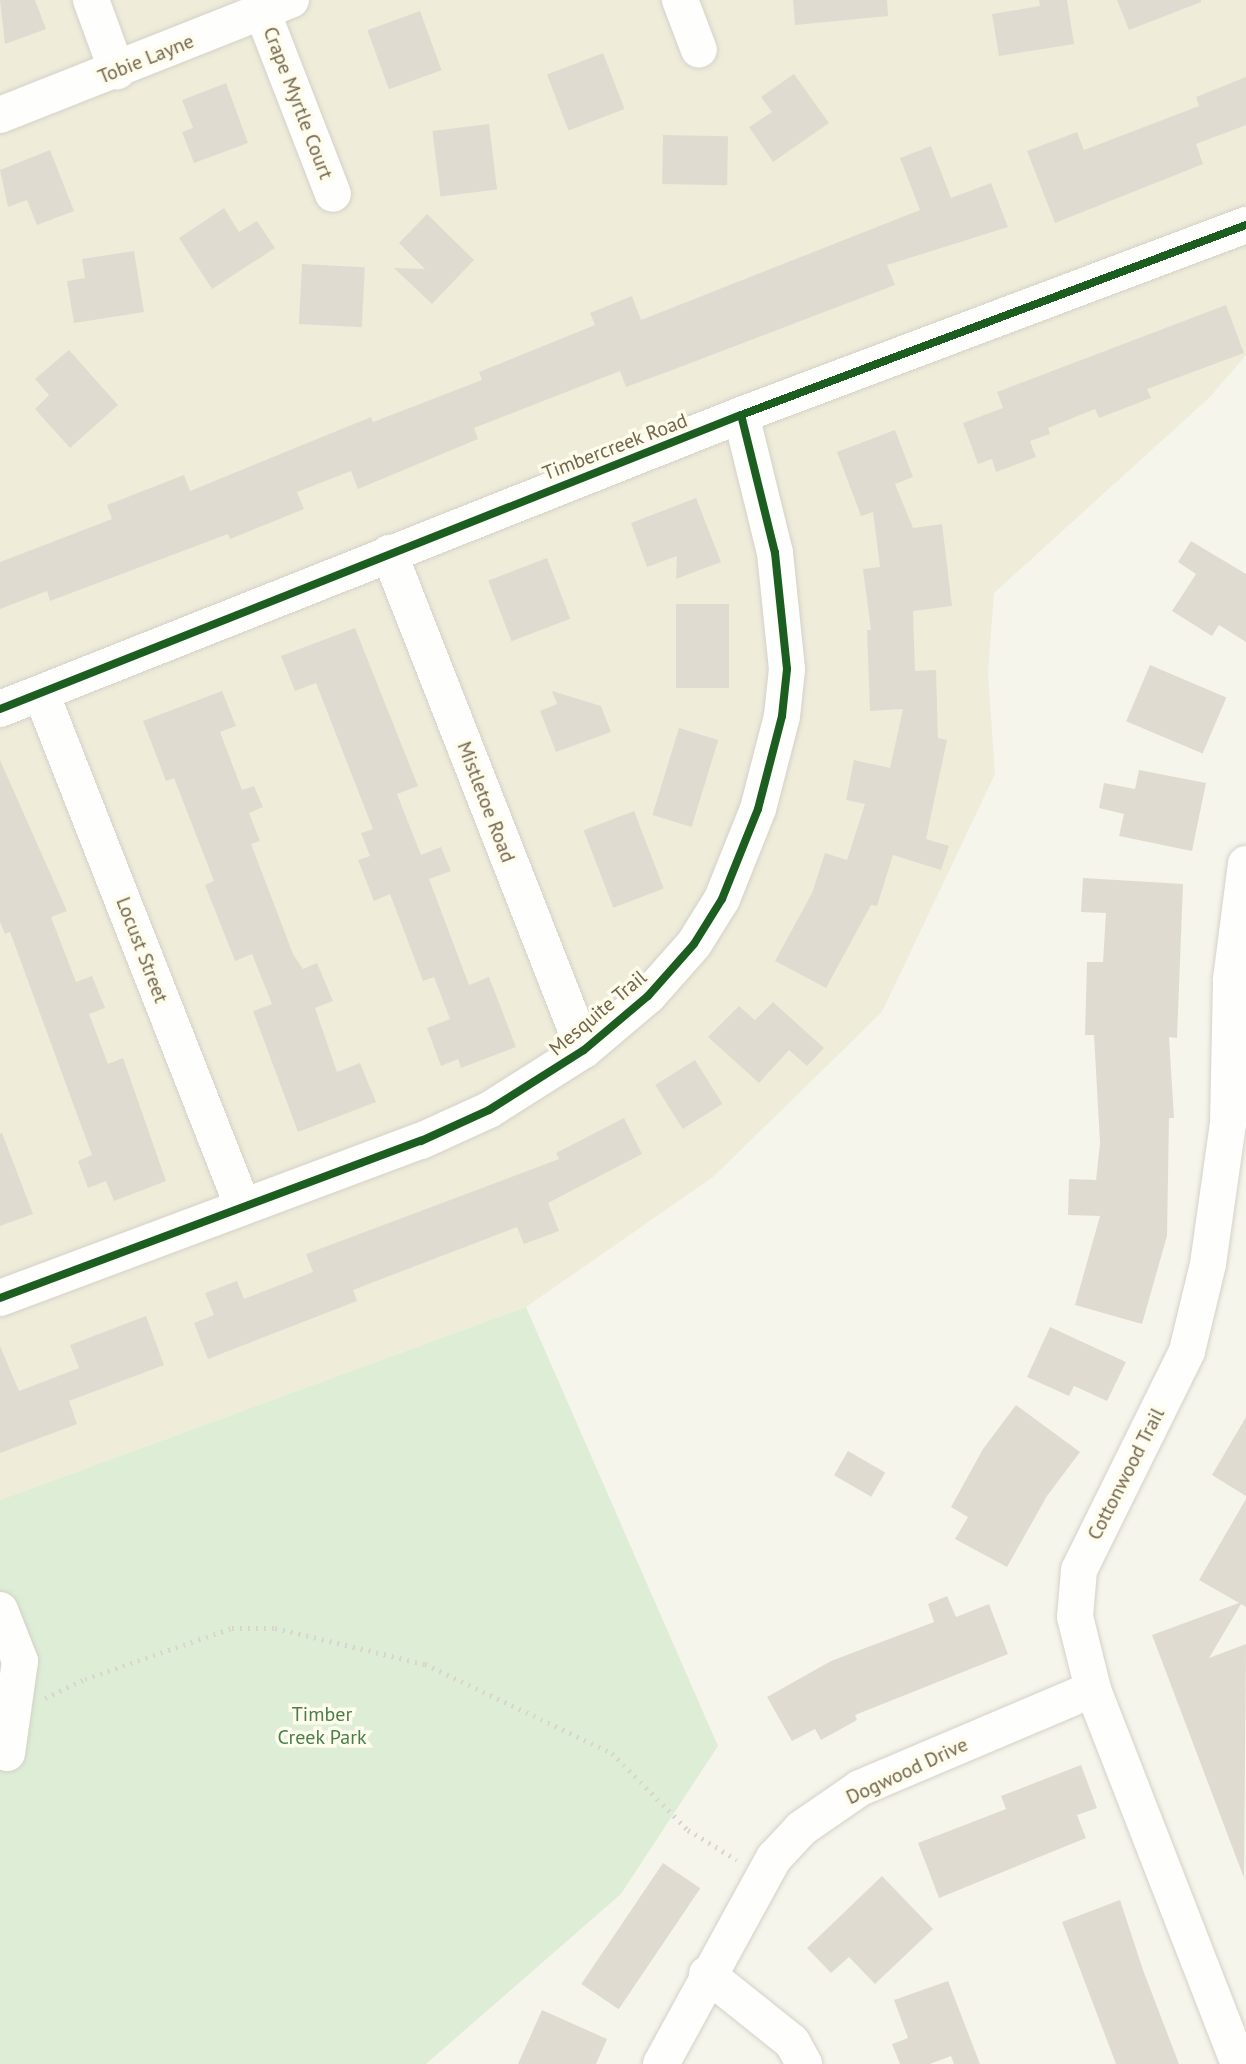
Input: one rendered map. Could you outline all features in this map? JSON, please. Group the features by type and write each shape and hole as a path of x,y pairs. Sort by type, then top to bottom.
{"street":[{"path":"91,0 117,71"},
{"path":"680,0 699,50"},
{"name":"Tobie Layne","path":"0,115 277,6"},
{"name":"Crape Myrtle Court","path":"277,6 333,194"},
{"name":"Timbercreek Road","path":"0,709 741,415 1246,225"},
{"name":"Mesquite Trail","path":"0,1298 421,1141 489,1110 584,1050 648,996 694,944 722,899 758,809 782,716 785,617 775,553 741,415"},
{"name":"Mistletoe Road","path":"389,553 584,1050"},
{"name":"Locust Street","path":"41,693 243,1207"},
{"name":"Cottonwood Trail","path":"1239,2050 1093,1689 1075,1617 1079,1570 1187,1351 1208,1264 1228,1124 1246,864"},
{"path":"0,1610 20,1661 7,1753"},
{"name":"Dogwood Drive","path":"661,2064 707,1974 774,1858 802,1828 860,1788 1093,1689"},
{"path":"707,1974 792,2042 804,2064"}],"path":[{"path":"12,1715 85,1679 232,1628 275,1628 425,1664 612,1753 688,1830 735,1860 774,1858"}],"shaded area":[{"path":"0,0 1246,0 1246,355 1210,397 994,593 988,673 995,774 882,1012 713,1177 526,1307 0,1500"}],"green space":[{"name":"Timber Creek Park","path":"526,1307 718,1746 621,1894 426,2064 0,2064 0,1500"}],"building":[{"path":"0,0 35,0 46,29 5,44"},
{"path":"793,0 887,0 888,16 795,25"},
{"path":"1039,0 1067,0 1074,44 999,56 992,14 1040,6"},
{"path":"1117,0 1201,0 1201,2 1129,30"},
{"path":"420,11 442,70 389,89 367,30"},
{"path":"603,53 625,109 568,131 547,75"},
{"path":"794,74 829,123 773,162 749,127 772,112 761,97"},
{"path":"1246,77 1246,125 1196,144 1203,164 1055,223 1027,151 1077,132 1084,150 1199,106 1196,97"},
{"path":"226,83 248,143 194,163 182,132 193,128 182,100"},
{"path":"489,124 497,190 440,196 432,131"},
{"path":"663,135 728,136 727,185 662,184"},
{"path":"931,146 951,198 991,183 1008,227 887,265 895,285 675,369 626,387 620,371 474,428 478,439 358,489 351,471 297,492 304,509 230,539 228,534 50,601 47,591 0,609 0,562 112,519 107,505 184,475 190,491 371,417 373,422 482,380 479,372 595,325 590,313 632,296 641,320 920,210 900,158"},
{"path":"50,150 74,211 37,225 27,200 8,207 0,170"},
{"path":"224,208 239,232 257,221 275,248 212,289 179,238"},
{"path":"427,214 474,260 432,304 394,268 425,269 399,243"},
{"path":"134,251 144,312 74,323 67,281 85,278 82,259"},
{"path":"302,264 365,267 362,327 299,324"},
{"path":"1226,305 1244,353 1147,389 1151,398 1099,418 1095,409 1048,428 1050,434 1030,441 1036,457 996,472 992,459 978,464 963,423 1003,408 997,392"},
{"path":"69,350 118,405 70,448 35,409 49,395 35,379"},
{"path":"895,430 913,477 895,484 913,528 942,524 952,606 913,611 915,671 936,670 938,738 947,740 926,839 949,846 941,870 893,855 877,906 871,905 826,988 775,961 812,893 825,853 847,860 865,804 846,800 854,760 890,768 903,709 870,711 867,630 871,630 863,569 880,567 873,512 861,516 837,452"},
{"path":"696,498 721,562 676,579 677,556 647,567 631,523"},
{"path":"1191,541 1246,574 1246,642 1219,625 1212,636 1172,611 1196,574 1178,562"},
{"path":"547,558 570,619 511,641 488,581"},
{"path":"676,604 729,604 729,688 676,688"},
{"path":"355,628 418,786 397,794 421,855 441,847 451,871 429,879 469,985 489,977 516,1047 461,1068 458,1059 441,1066 427,1028 450,1019 434,977 423,981 390,894 374,901 358,860 370,856 361,833 373,829 316,683 295,691 281,656"},
{"path":"1150,665 1226,697 1203,754 1126,721"},
{"path":"222,691 236,726 220,732 242,790 254,786 263,807 249,813 260,841 251,844 293,954 303,969 317,963 333,1001 315,1008 337,1072 360,1063 376,1102 298,1132 253,1011 272,1004 252,954 235,961 205,885 214,881 174,778 166,781 143,721"},
{"path":"552,691 601,706 611,732 556,752 540,711 557,704"},
{"path":"679,728 718,740 692,827 652,815"},
{"path":"0,760 67,911 51,917 76,982 92,976 105,1008 89,1014 108,1064 123,1058 166,1181 114,1201 106,1181 88,1188 78,1161 92,1155 10,932 5,934 0,922"},
{"path":"1139,770 1206,783 1192,851 1119,836 1124,814 1099,808 1104,783 1135,789"},
{"path":"634,811 664,888 613,908 584,830"},
{"path":"1083,878 1183,884 1177,1038 1169,1037 1174,1118 1169,1118 1167,1236 1142,1324 1075,1305 1100,1216 1068,1215 1069,1179 1096,1180 1100,1143 1094,1035 1085,1035 1087,962 1103,962 1106,913 1081,912"},
{"path":"773,1002 824,1048 807,1066 789,1050 759,1083 708,1037 739,1006 755,1020"},
{"path":"695,1060 723,1104 683,1129 655,1085"},
{"path":"624,1118 642,1154 548,1203 559,1231 524,1244 517,1227 353,1290 357,1301 208,1359 194,1323 214,1315 205,1293 237,1281 244,1299 313,1272 306,1254 559,1159 556,1153"},
{"path":"0,1134 33,1214 0,1226"},
{"path":"146,1316 164,1365 69,1401 77,1424 0,1453 0,1346 19,1391 79,1368 70,1345"},
{"path":"1050,1327 1126,1362 1107,1401 1074,1386 1069,1396 1027,1377"},
{"path":"1016,1405 1080,1452 1047,1496 1007,1567 955,1539 968,1517 951,1507 983,1449"},
{"path":"1246,1417 1246,1496 1212,1475"},
{"path":"848,1451 885,1472 871,1497 834,1475"},
{"path":"1246,1499 1246,1607 1241,1604 1209,1658 1246,1644 1244,1878 1152,1635 1239,1603 1199,1580"},
{"path":"947,1596 956,1617 989,1604 1008,1654 855,1715 857,1720 821,1740 815,1729 792,1741 767,1697 831,1661 934,1622 928,1604"},
{"path":"1081,1765 1097,1808 1077,1815 1086,1838 939,1898 918,1843 1006,1809 1001,1796"},
{"path":"663,1863 700,1888 619,2009 581,1984"},
{"path":"882,1876 933,1929 875,1984 849,1957 831,1973 807,1948"},
{"path":"1120,1900 1179,2064 1116,2064 1062,1922"},
{"path":"948,1981 980,2064 954,2064 951,2056 930,2064 900,2064 892,2044 908,2038 894,2000"},
{"path":"542,2010 607,2039 596,2064 518,2064"}],"cycle path":[{"path":"0,709 741,415 1246,225"},
{"path":"0,1298 421,1141 489,1110 584,1050 648,996 694,944 722,899 758,809 782,716 787,669 775,553 741,415"}]}
